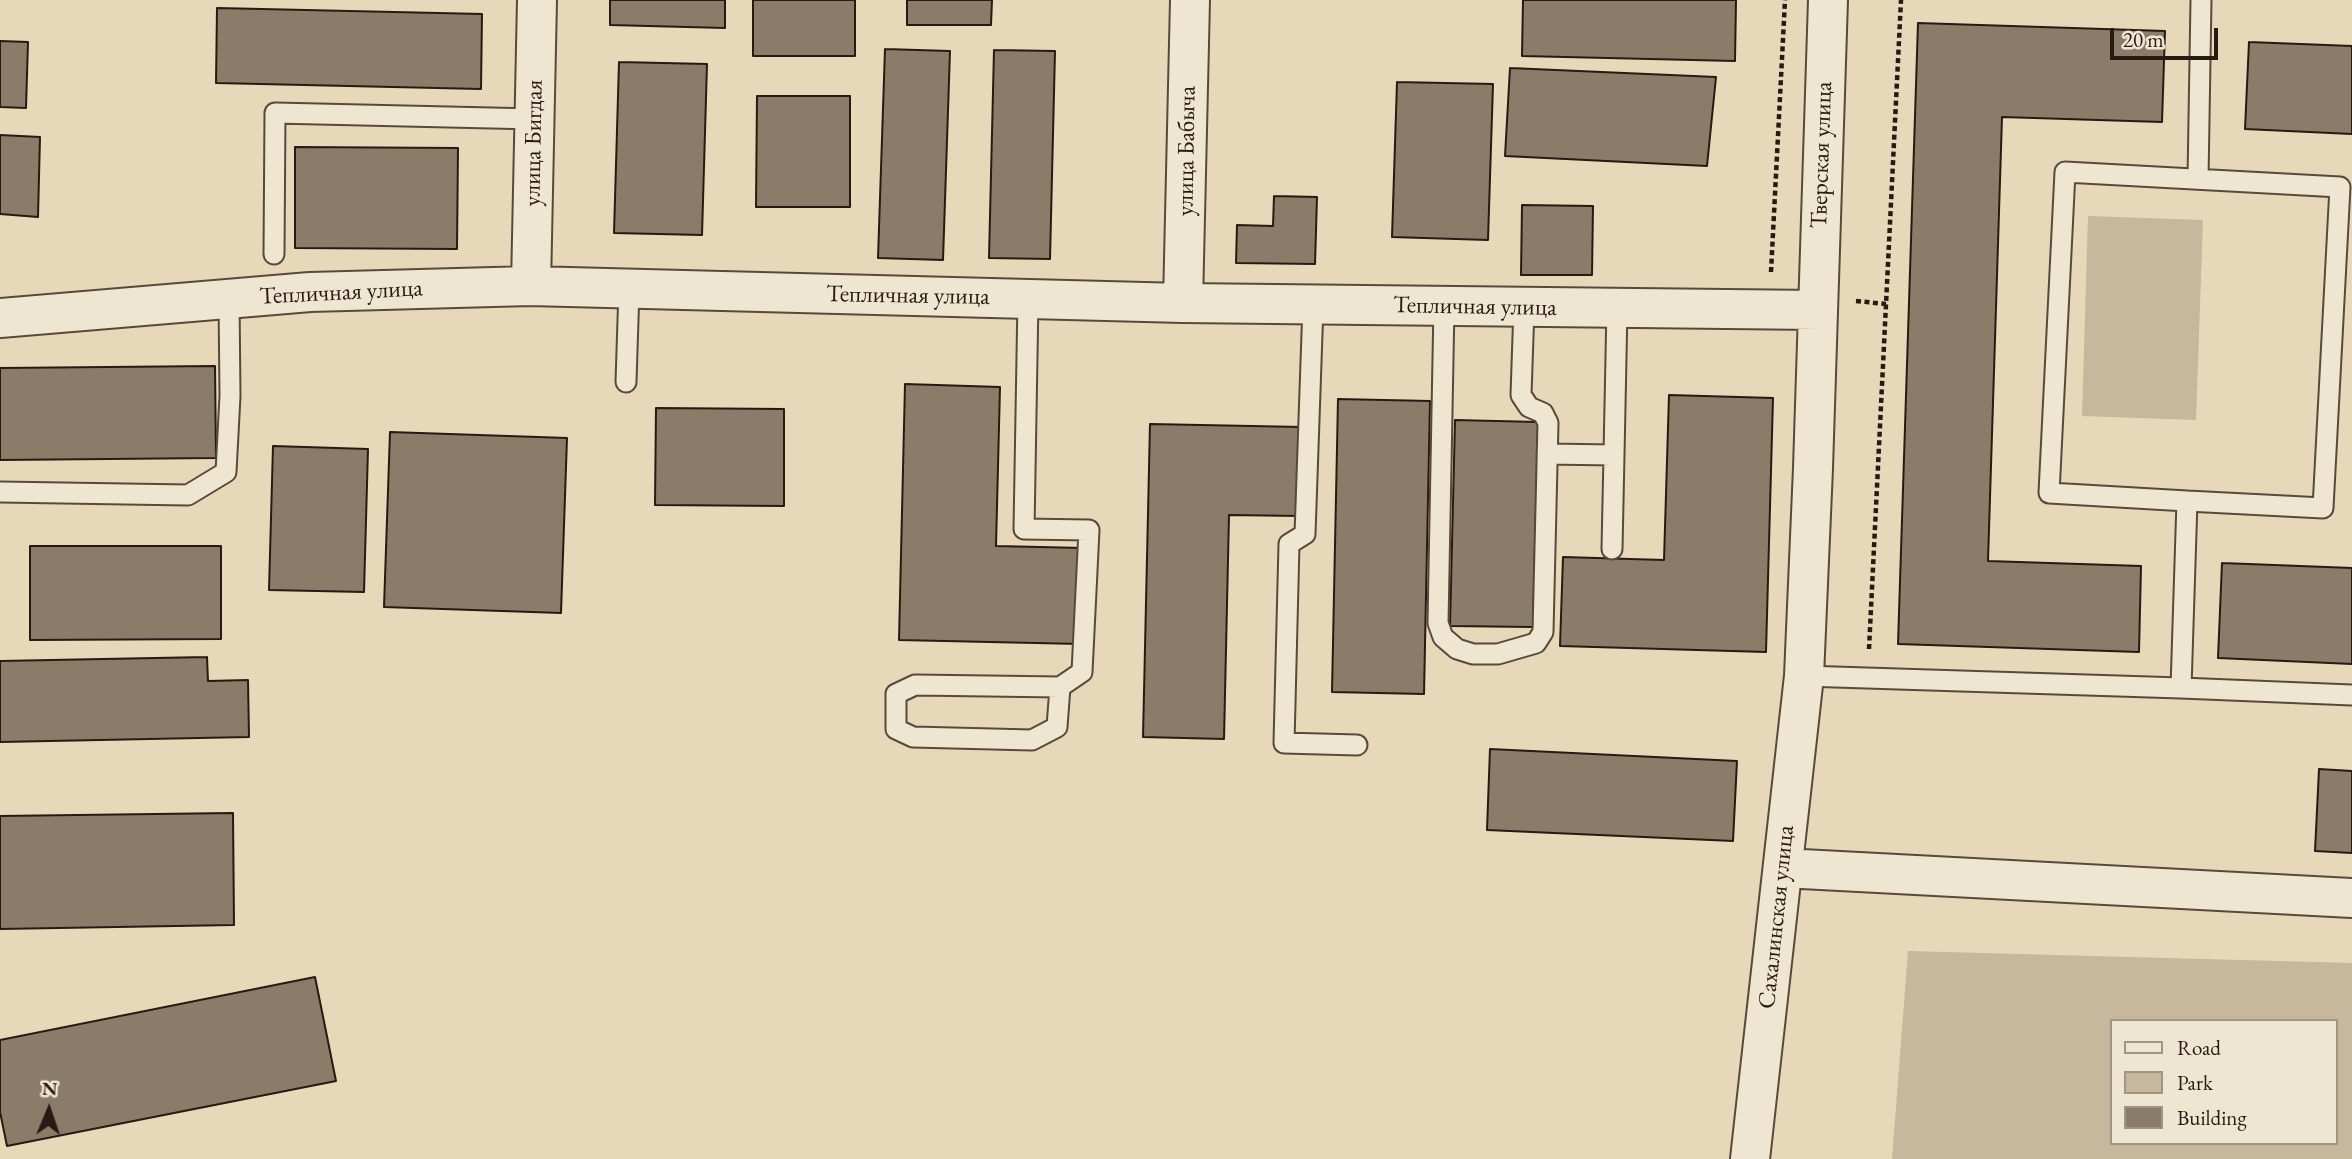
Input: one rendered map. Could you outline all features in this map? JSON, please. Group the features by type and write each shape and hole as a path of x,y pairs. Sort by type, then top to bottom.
{"street":[{"name":"улица Бигдая","path":"531,286 537,0"},
{"name":"улица Бабыча","path":"1183,303 1190,0"},
{"name":"Тверская улица","path":"1804,676 1828,0"},
{"name":"Тепличная улица","path":"0,318 310,292 531,286 1183,303 1817,310"},
{"name":"Сахалинская улица","path":"1750,1159 1804,676"},
{"path":"1783,868 2352,898"}],"lane":[{"path":"2198,179 2201,0"},
{"path":"274,254 275,113 535,119"},
{"path":"2065,172 2340,187 2323,508 2187,501 2049,494 2065,172"},
{"path":"626,382 629,289"},
{"path":"0,492 188,495 226,472 230,396 229,299"},
{"path":"1028,299 1024,529 1089,530 1082,671 1060,687 915,685 896,694 895,729 913,737 1032,740 1057,727 1060,687"},
{"path":"1313,305 1305,534 1289,544 1284,743 1357,745"},
{"path":"1444,306 1438,623 1443,637 1457,649 1473,654 1498,654 1536,643 1543,632 1548,423 1543,413 1529,407 1521,395 1524,307"},
{"path":"1612,549 1616,308"},
{"path":"1547,454 1614,455"},
{"path":"2181,688 2187,501"},
{"path":"1804,676 2352,695"}],"path":[{"path":"1771,286 1785,0"},
{"path":"1867,678 1901,0"}],"green space":[{"path":"2088,216 2203,220 2196,420 2082,416"},
{"path":"1908,951 2352,963 2352,1159 1892,1159"}],"building":[{"path":"610,0 725,0 725,28 610,25"},
{"path":"753,0 855,0 855,56 753,56"},
{"path":"907,0 992,0 991,25 907,25"},
{"path":"1523,0 1736,0 1735,61 1522,56"},
{"path":"217,8 482,14 481,89 216,83"},
{"path":"1918,23 2165,31 2162,122 2002,117 1988,561 2141,566 2139,652 1898,644"},
{"path":"0,41 28,42 26,108 0,107"},
{"path":"2249,42 2352,46 2352,134 2245,129"},
{"path":"885,49 950,51 943,260 878,258"},
{"path":"994,50 1055,51 1050,259 989,258"},
{"path":"619,62 707,64 702,235 614,233"},
{"path":"1510,68 1716,77 1707,166 1505,156"},
{"path":"1397,82 1493,84 1488,240 1392,237"},
{"path":"757,96 850,96 850,207 756,207"},
{"path":"0,135 40,137 38,217 0,214"},
{"path":"295,147 458,148 457,249 295,248"},
{"path":"1274,196 1317,197 1315,264 1236,263 1237,225 1273,226"},
{"path":"1522,205 1593,206 1592,275 1521,275"},
{"path":"215,366 216,458 0,460 0,368"},
{"path":"905,384 1000,387 996,546 1083,548 1081,644 899,640"},
{"path":"1669,395 1773,398 1766,652 1560,646 1563,557 1664,560"},
{"path":"1338,399 1430,401 1424,694 1332,692"},
{"path":"656,408 784,409 784,506 655,505"},
{"path":"1455,420 1538,422 1533,627 1450,626"},
{"path":"1150,424 1302,427 1300,516 1229,515 1224,739 1143,737"},
{"path":"390,432 567,438 561,613 384,607"},
{"path":"273,446 368,449 364,592 269,590"},
{"path":"30,546 221,546 221,639 30,640"},
{"path":"2222,563 2352,568 2352,664 2218,658"},
{"path":"207,657 208,681 248,680 249,737 0,742 0,661"},
{"path":"1490,749 1737,761 1733,841 1487,830"},
{"path":"2319,769 2352,771 2352,853 2315,851"},
{"path":"233,813 234,925 0,929 0,816"},
{"path":"315,977 336,1081 7,1146 0,1112 0,1040"}]}
